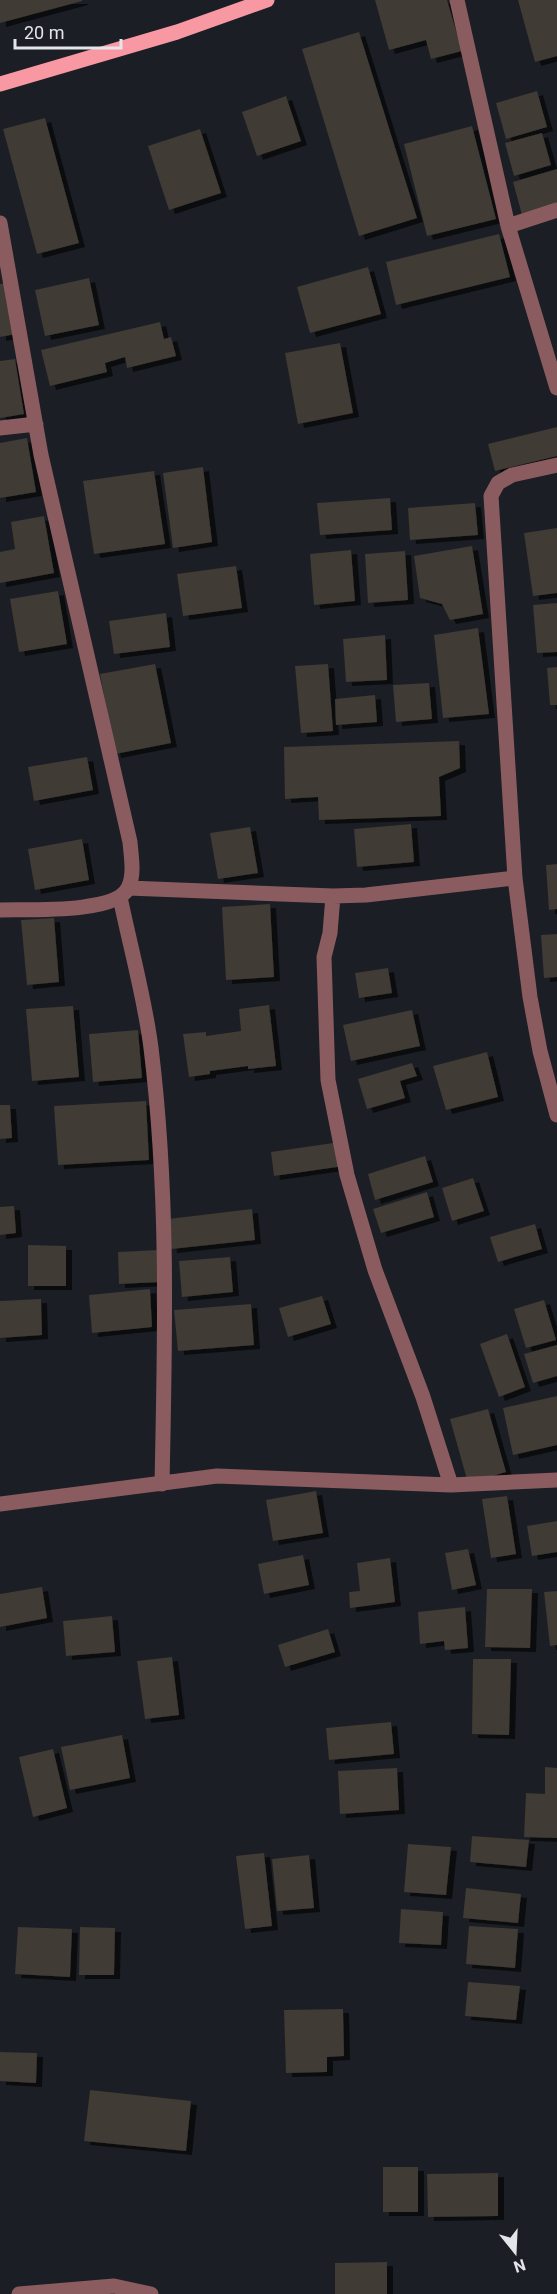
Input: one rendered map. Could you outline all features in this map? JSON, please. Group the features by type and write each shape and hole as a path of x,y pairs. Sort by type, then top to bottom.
{"main road":[{"path":"0,84 177,32 240,5 267,0"}],"street":[{"path":"457,0 508,226 557,388"},
{"path":"508,226 557,210"},
{"path":"0,223 36,424 130,842 132,868 124,893 151,1046 163,1168 165,1326 162,1484"},
{"path":"0,428 36,424"},
{"path":"557,465 512,475 498,483 491,496 515,878 530,997 540,1051 557,1115"},
{"path":"0,910 85,907 108,903 124,893 366,895 515,878"},
{"path":"333,896 330,933 324,957 328,1080 334,1112 347,1175 375,1270 423,1397 451,1485"},
{"path":"0,1504 217,1476 451,1485 557,1480"},
{"path":"19,2294 114,2286 152,2294"}],"building":[{"path":"0,0 82,0 82,1 0,23"},
{"path":"375,0 447,0 462,51 431,59 426,40 389,50"},
{"path":"518,0 557,0 557,56 535,62"},
{"path":"359,32 417,218 359,236 302,49"},
{"path":"537,91 547,127 506,139 496,103"},
{"path":"286,96 301,141 257,156 242,112"},
{"path":"45,118 79,243 37,254 3,129"},
{"path":"472,126 496,219 427,236 404,144"},
{"path":"200,129 221,193 169,210 148,146"},
{"path":"542,133 551,165 514,176 505,143"},
{"path":"557,169 557,206 522,215 513,182"},
{"path":"499,234 510,277 396,305 386,262"},
{"path":"368,267 381,314 310,333 297,287"},
{"path":"89,278 99,325 45,336 35,290"},
{"path":"7,283 16,334 0,337 0,284"},
{"path":"160,322 164,339 171,337 176,356 127,368 125,357 105,363 107,372 50,386 41,350"},
{"path":"340,343 353,413 298,424 285,353"},
{"path":"15,359 24,414 0,418 0,361"},
{"path":"557,427 557,456 495,471 488,444"},
{"path":"27,438 36,492 0,498 0,443"},
{"path":"203,467 212,542 173,548 163,473"},
{"path":"154,471 165,544 94,554 83,481"},
{"path":"390,498 392,530 320,535 317,503"},
{"path":"475,503 478,535 410,540 408,508"},
{"path":"44,516 54,573 0,583 0,552 15,549 11,522"},
{"path":"557,528 557,593 533,596 524,533"},
{"path":"472,546 483,614 450,620 442,604 420,598 414,556"},
{"path":"351,550 355,601 314,605 310,554"},
{"path":"405,551 408,600 368,603 365,554"},
{"path":"236,566 242,608 183,616 177,574"},
{"path":"58,591 67,644 19,652 10,599"},
{"path":"557,603 557,652 537,653 533,605"},
{"path":"166,613 170,647 114,654 109,621"},
{"path":"478,628 489,714 443,718 434,635"},
{"path":"385,635 387,680 346,682 343,639"},
{"path":"155,664 171,743 115,754 100,674"},
{"path":"328,664 333,731 301,733 295,666"},
{"path":"557,667 557,705 550,705 547,668"},
{"path":"429,683 432,719 396,722 393,685"},
{"path":"375,695 377,722 336,725 335,699"},
{"path":"459,741 460,768 439,777 441,816 319,820 318,797 285,799 284,747"},
{"path":"87,757 93,790 34,801 28,767"},
{"path":"411,824 414,862 357,867 354,829"},
{"path":"250,827 258,873 218,879 210,833"},
{"path":"82,839 89,880 35,890 28,849"},
{"path":"557,864 557,909 549,910 546,865"},
{"path":"270,904 274,977 226,980 222,907"},
{"path":"54,918 59,982 27,985 21,920"},
{"path":"557,934 557,977 544,978 541,935"},
{"path":"388,968 392,993 359,998 355,973"},
{"path":"269,1005 276,1066 248,1069 248,1066 210,1071 210,1074 189,1077 183,1034 206,1032 206,1036 241,1031 239,1009"},
{"path":"73,1006 79,1077 32,1081 26,1009"},
{"path":"412,1010 420,1046 351,1061 343,1025"},
{"path":"138,1030 142,1078 93,1082 89,1034"},
{"path":"487,1052 498,1097 446,1110 433,1066"},
{"path":"412,1063 417,1076 400,1081 405,1098 367,1109 358,1079"},
{"path":"146,1101 149,1160 58,1165 54,1106"},
{"path":"0,1105 10,1105 12,1138 0,1139"},
{"path":"340,1142 344,1166 274,1176 271,1152"},
{"path":"425,1156 433,1182 375,1200 368,1174"},
{"path":"473,1178 484,1211 452,1221 442,1188"},
{"path":"427,1192 434,1217 381,1233 373,1209"},
{"path":"14,1206 16,1233 0,1235 0,1207"},
{"path":"252,1209 255,1240 171,1249 168,1219"},
{"path":"535,1224 542,1249 498,1262 490,1237"},
{"path":"28,1245 66,1246 66,1286 28,1286"},
{"path":"158,1250 160,1282 119,1284 118,1252"},
{"path":"230,1257 233,1292 182,1297 179,1261"},
{"path":"150,1289 152,1327 92,1333 89,1295"},
{"path":"322,1296 331,1324 288,1337 279,1308"},
{"path":"41,1299 42,1335 0,1338 0,1301"},
{"path":"544,1300 556,1340 526,1348 514,1309"},
{"path":"251,1304 254,1345 178,1351 174,1310"},
{"path":"507,1334 525,1387 499,1397 480,1344"},
{"path":"557,1345 557,1376 533,1383 524,1354"},
{"path":"557,1396 557,1445 513,1455 503,1408"},
{"path":"488,1409 506,1472 468,1483 450,1419"},
{"path":"316,1491 323,1533 273,1541 266,1500"},
{"path":"507,1496 516,1554 491,1558 482,1499"},
{"path":"557,1521 557,1552 532,1556 527,1526"},
{"path":"468,1549 476,1585 452,1590 445,1553"},
{"path":"303,1555 309,1585 264,1594 258,1564"},
{"path":"390,1558 395,1602 350,1608 349,1592 360,1591 357,1563"},
{"path":"42,1587 47,1618 0,1627 0,1594"},
{"path":"487,1589 532,1589 530,1648 485,1647"},
{"path":"557,1591 557,1645 550,1646 544,1592"},
{"path":"465,1607 468,1648 445,1650 444,1641 420,1644 418,1612"},
{"path":"112,1616 115,1652 66,1656 63,1621"},
{"path":"328,1629 335,1652 285,1667 278,1645"},
{"path":"172,1657 179,1715 145,1719 137,1661"},
{"path":"473,1659 511,1659 509,1735 472,1734"},
{"path":"391,1722 394,1754 329,1760 326,1728"},
{"path":"122,1735 130,1778 70,1790 61,1747"},
{"path":"53,1749 67,1808 33,1817 19,1757"},
{"path":"545,1767 557,1768 557,1838 524,1837 526,1793 545,1794"},
{"path":"397,1768 399,1810 340,1814 338,1771"},
{"path":"472,1836 529,1840 526,1867 470,1862"},
{"path":"408,1844 451,1847 446,1895 404,1892"},
{"path":"264,1853 272,1926 245,1929 236,1856"},
{"path":"309,1855 314,1908 277,1911 272,1859"},
{"path":"466,1888 521,1894 518,1923 463,1918"},
{"path":"401,1909 443,1912 441,1945 399,1943"},
{"path":"469,1926 518,1929 515,1968 466,1964"},
{"path":"18,1927 72,1929 70,1977 15,1974"},
{"path":"80,1927 115,1928 114,1975 79,1975"},
{"path":"468,1982 520,1986 516,2020 465,2016"},
{"path":"343,2009 344,2056 327,2057 327,2072 286,2073 284,2010"},
{"path":"0,2052 37,2053 36,2083 0,2081"},
{"path":"90,2090 191,2101 186,2151 84,2141"},
{"path":"383,2167 418,2167 418,2212 383,2212"},
{"path":"498,2173 498,2216 428,2217 427,2174"},
{"path":"387,2262 387,2294 335,2294 335,2263"}]}
